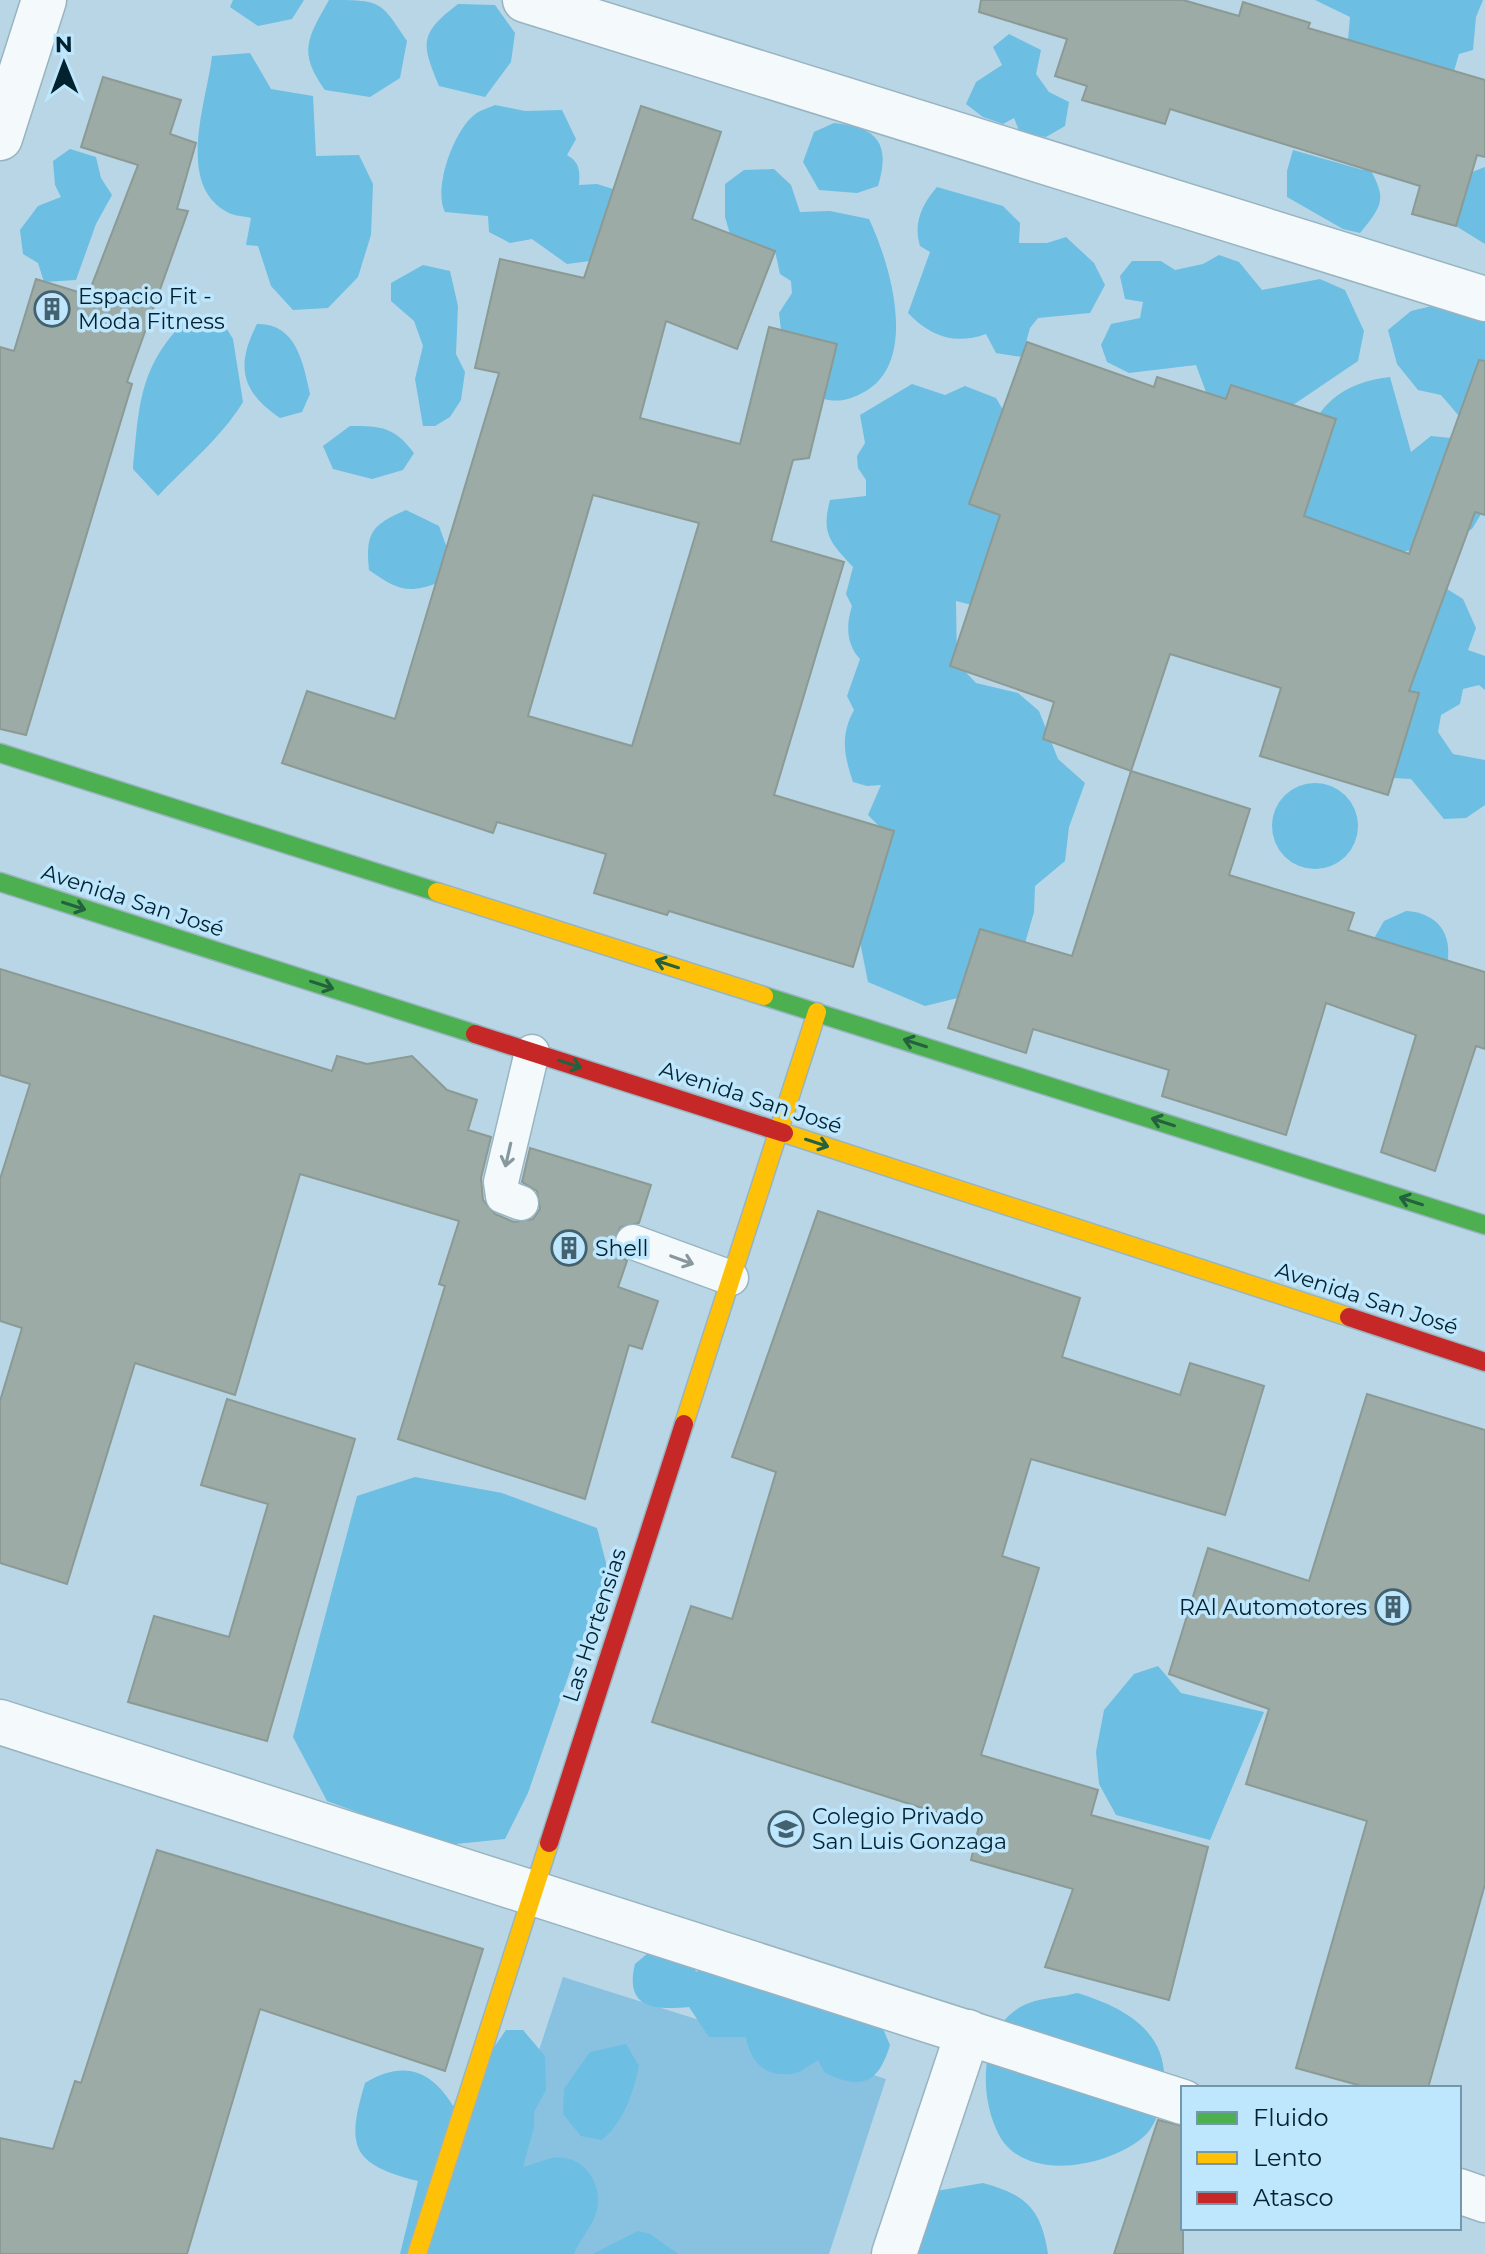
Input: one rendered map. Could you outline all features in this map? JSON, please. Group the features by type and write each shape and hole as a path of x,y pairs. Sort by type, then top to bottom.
{"street":[{"path":"0,138 44,0"},
{"path":"525,0 1485,299"},
{"path":"0,753 1485,1225"},
{"name":"Avenida San José","path":"0,882 1485,1362"},
{"name":"Las Hortensias","path":"417,2254 817,1012"},
{"path":"0,1722 534,1891 1181,2101"},
{"path":"894,2254 968,2032"},
{"path":"1461,2192 1485,2200"}],"lane":[{"path":"521,1203 503,1196 501,1182 532,1052"},
{"path":"633,1242 731,1278"}],"shaded area":[{"path":"233,0 304,0 292,19 258,26 230,7"},
{"path":"329,0 369,2 391,17 407,41 400,78 370,97 325,90 311,65 309,45 315,25"},
{"path":"1315,0 1483,0 1476,17 1473,50 1459,54 1428,160 1348,40 1350,17"},
{"path":"458,4 495,5 515,33 511,62 485,97 439,86 429,59 427,40 430,32"},
{"path":"1009,34 1041,50 1036,74 1049,92 1069,102 1065,126 1046,137 1020,133 1014,118 1003,124 983,117 966,104 976,82 1002,65 993,47"},
{"path":"250,53 271,89 313,96 316,156 359,155 373,184 371,235 358,277 328,308 293,310 271,286 258,246 246,245 251,218 227,212 211,199 202,182 198,140 212,56"},
{"path":"495,105 525,111 562,110 576,139 567,155 578,168 579,185 597,184 613,189 590,261 567,264 532,239 510,243 489,232 488,216 445,212 442,202 443,176 458,135 473,116"},
{"path":"834,123 861,128 877,140 883,159 878,186 857,193 819,190 803,162 814,132"},
{"path":"70,149 96,157 101,178 112,195 96,224 76,280 44,282 38,263 23,254 20,230 38,206 61,197 55,185 53,161"},
{"path":"1293,150 1363,170 1366,161 1377,183 1380,198 1375,213 1360,233 1343,229 1287,197 1287,171"},
{"path":"1485,167 1485,244 1456,226 1472,172"},
{"path":"774,169 791,185 800,212 830,211 869,219 885,260 895,310 896,335 892,357 882,377 866,391 851,398 835,401 824,399 837,344 781,330 779,313 792,293 791,281 780,274 775,251 730,234 725,217 725,184 744,170"},
{"path":"937,187 1003,206 1020,223 1019,243 1047,243 1066,237 1094,263 1105,285 1090,313 1038,318 1030,328 1022,357 996,353 986,334 954,339 935,333 917,321 908,313 930,252 920,246 918,222 923,207"},
{"path":"1219,255 1239,262 1262,290 1320,279 1345,290 1364,331 1358,361 1293,405 1232,385 1226,399 1206,392 1196,365 1129,373 1107,362 1101,345 1111,324 1140,318 1143,302 1125,299 1120,276 1132,261 1161,261 1175,270 1203,264"},
{"path":"423,265 450,271 458,306 456,354 465,372 461,400 450,417 435,426 423,426 415,379 423,346 414,321 391,301 391,283"},
{"path":"1436,305 1485,312 1485,388 1471,384 1459,416 1441,395 1418,390 1397,364 1388,330 1411,311"},
{"path":"220,318 233,339 243,402 214,439 158,496 133,469 140,406 150,370 171,336 187,319"},
{"path":"257,324 281,330 296,347 310,394 302,412 280,418 257,398 250,387 246,376 246,352"},
{"path":"1390,377 1411,452 1431,436 1451,438 1430,495 1481,514 1472,529 1456,537 1403,552 1350,533 1331,581 1290,557 1336,419 1320,413 1334,398 1351,388"},
{"path":"912,384 945,395 965,386 996,398 1082,544 1081,633 956,601 957,663 976,683 1018,693 1039,711 1058,759 1085,783 1069,827 1065,861 1035,886 1034,912 1021,957 974,994 925,1006 868,982 860,942 894,831 880,827 868,815 881,785 867,786 853,782 847,763 845,737 854,710 847,696 860,659 848,634 852,606 846,594 853,567 833,544 827,530 830,500 866,496 866,480 858,468 857,456 865,443 860,415"},
{"path":"350,426 386,430 400,438 414,453 403,470 372,479 333,469 323,446"},
{"path":"406,510 439,526 447,548 437,583 417,589 401,588 369,570 368,547 373,531 385,520"},
{"path":"1447,589 1463,599 1476,628 1468,650 1485,656 1485,690 1479,685 1463,689 1460,704 1441,715 1438,732 1453,754 1485,760 1485,805 1466,818 1444,819 1411,779 1393,778 1418,693 1409,691"},
{"path":"1315,783 1332,786 1346,795 1355,809 1358,826 1355,843 1346,857 1332,866 1315,869 1298,866 1284,857 1275,843 1272,826 1275,809 1284,795 1298,786"},
{"path":"1406,911 1427,916 1441,927 1448,944 1447,965 1372,942 1384,921"},
{"path":"415,1477 502,1493 597,1528 612,1586 577,1651 528,1793 505,1839 446,1845 327,1801 293,1737 357,1496"},
{"path":"1158,1666 1181,1693 1264,1712 1210,1840 1116,1815 1099,1784 1096,1752 1104,1710 1134,1674"},
{"path":"654,1948 693,1962 696,1972 705,1966 740,1974 749,1986 777,1975 880,2022 890,2045 880,2068 867,2080 859,2082 825,2073 818,2060 796,2073 768,2071 751,2054 746,2037 709,2037 689,2007 654,2007 638,1998 633,1979 635,1964"},
{"path":"563,1977 886,2079 829,2254 472,2254"},
{"path":"1077,1993 1114,2007 1144,2028 1161,2057 1164,2076 1162,2097 1150,2130 1126,2149 1088,2163 1046,2165 1027,2160 1011,2150 999,2135 987,2098 988,2058 993,2039 1003,2022 1017,2009 1035,2001"},
{"path":"506,2030 523,2030 545,2056 546,2090 534,2112 534,2127 523,2167 552,2158 564,2158 583,2167 590,2174 598,2194 593,2221 574,2254 400,2254 418,2181 379,2168 359,2150 356,2123 365,2083 391,2072 414,2072 435,2083 453,2106"},
{"path":"626,2044 639,2066 626,2106 602,2140 581,2136 563,2114 564,2089 590,2052"},
{"path":"983,2183 1010,2193 1029,2206 1041,2225 1048,2254 906,2254 936,2191"},
{"path":"638,2231 650,2234 678,2254 593,2254"}],"building":[{"path":"981,0 1183,0 1239,16 1243,2 1310,23 1308,28 1485,80 1485,157 1477,155 1456,226 1412,214 1420,186 1170,109 1165,124 1082,100 1087,86 1055,76 1067,39 979,12"},
{"path":"103,77 181,100 170,134 196,143 177,209 188,211 127,382 132,384 26,735 0,729 0,347 14,351 36,279 88,295 138,165 81,147"},
{"path":"641,106 721,132 692,219 775,251 737,349 666,321 640,418 740,444 769,327 837,344 809,458 793,460 771,541 844,562 774,795 894,831 853,967 669,911 667,915 594,893 606,854 497,822 493,833 282,763 307,691 395,719 499,373 475,368 500,259 584,278","holes":["593,495 699,523 632,746 528,716"]},
{"path":"1027,342 1154,387 1157,377 1226,399 1231,385 1336,419 1304,516 1409,554 1479,360 1485,361 1485,515 1475,512 1409,691 1419,693 1388,795 1260,756 1281,688 1170,654 1131,771 1043,739 1054,702 950,666 1000,515 969,504"},
{"path":"1131,771 1250,809 1229,875 1354,913 1348,930 1485,972 1485,1049 1476,1046 1435,1171 1381,1152 1416,1035 1326,1003 1286,1135 1162,1096 1169,1070 1033,1029 1026,1053 948,1028 980,929 1072,956"},
{"path":"0,969 332,1071 337,1056 367,1064 412,1056 447,1090 477,1100 468,1130 491,1137 481,1178 483,1200 495,1214 514,1222 533,1219 540,1209 537,1191 522,1182 530,1148 651,1185 639,1223 620,1227 613,1245 617,1254 627,1261 618,1287 658,1301 642,1349 629,1345 585,1499 398,1439 445,1286 439,1284 459,1221 300,1174 235,1395 135,1363 67,1584 0,1563 0,1401 22,1328 0,1321 0,1179 30,1084 0,1075"},
{"path":"818,1211 1080,1298 1062,1357 1180,1395 1190,1363 1264,1386 1225,1515 1031,1459 1002,1556 1039,1568 981,1755 1098,1790 1091,1815 1208,1847 1169,2000 1045,1967 1073,1889 971,1860 979,1826 652,1722 691,1606 732,1619 776,1472 732,1457"},
{"name":"RAl Automotores","path":"1367,1394 1485,1430 1485,1884 1429,2086 1362,2086 1296,2068 1367,1821 1246,1784 1269,1709 1169,1674 1208,1548 1309,1581"},
{"path":"227,1399 355,1439 267,1741 128,1702 154,1616 229,1637 268,1504 201,1485"},
{"path":"157,1850 483,1949 445,2071 260,2009 187,2254 0,2254 0,2138 53,2149 75,2081 81,2083"},
{"path":"1158,2120 1181,2126 1183,2254 1114,2254"}],"traffic: fast":[{"path":"0,753 437,892"},
{"path":"0,882 475,1034"},
{"path":"764,996 1485,1225"}],"traffic: slow":[{"path":"437,892 764,996"},
{"path":"684,1424 817,1012"},
{"path":"784,1133 1349,1317"},
{"path":"417,2254 549,1843"}],"traffic: jam":[{"path":"475,1034 784,1133"},
{"path":"1349,1317 1485,1362"},
{"path":"549,1843 684,1424"}],"place":[{"name":"Espacio Fit - Moda Fitness","path":"52,309"},
{"name":"Shell","path":"569,1248"},
{"name":"RAl Automotores","path":"1393,1607"},
{"name":"Colegio Privado San Luis Gonzaga","path":"786,1829"}]}
